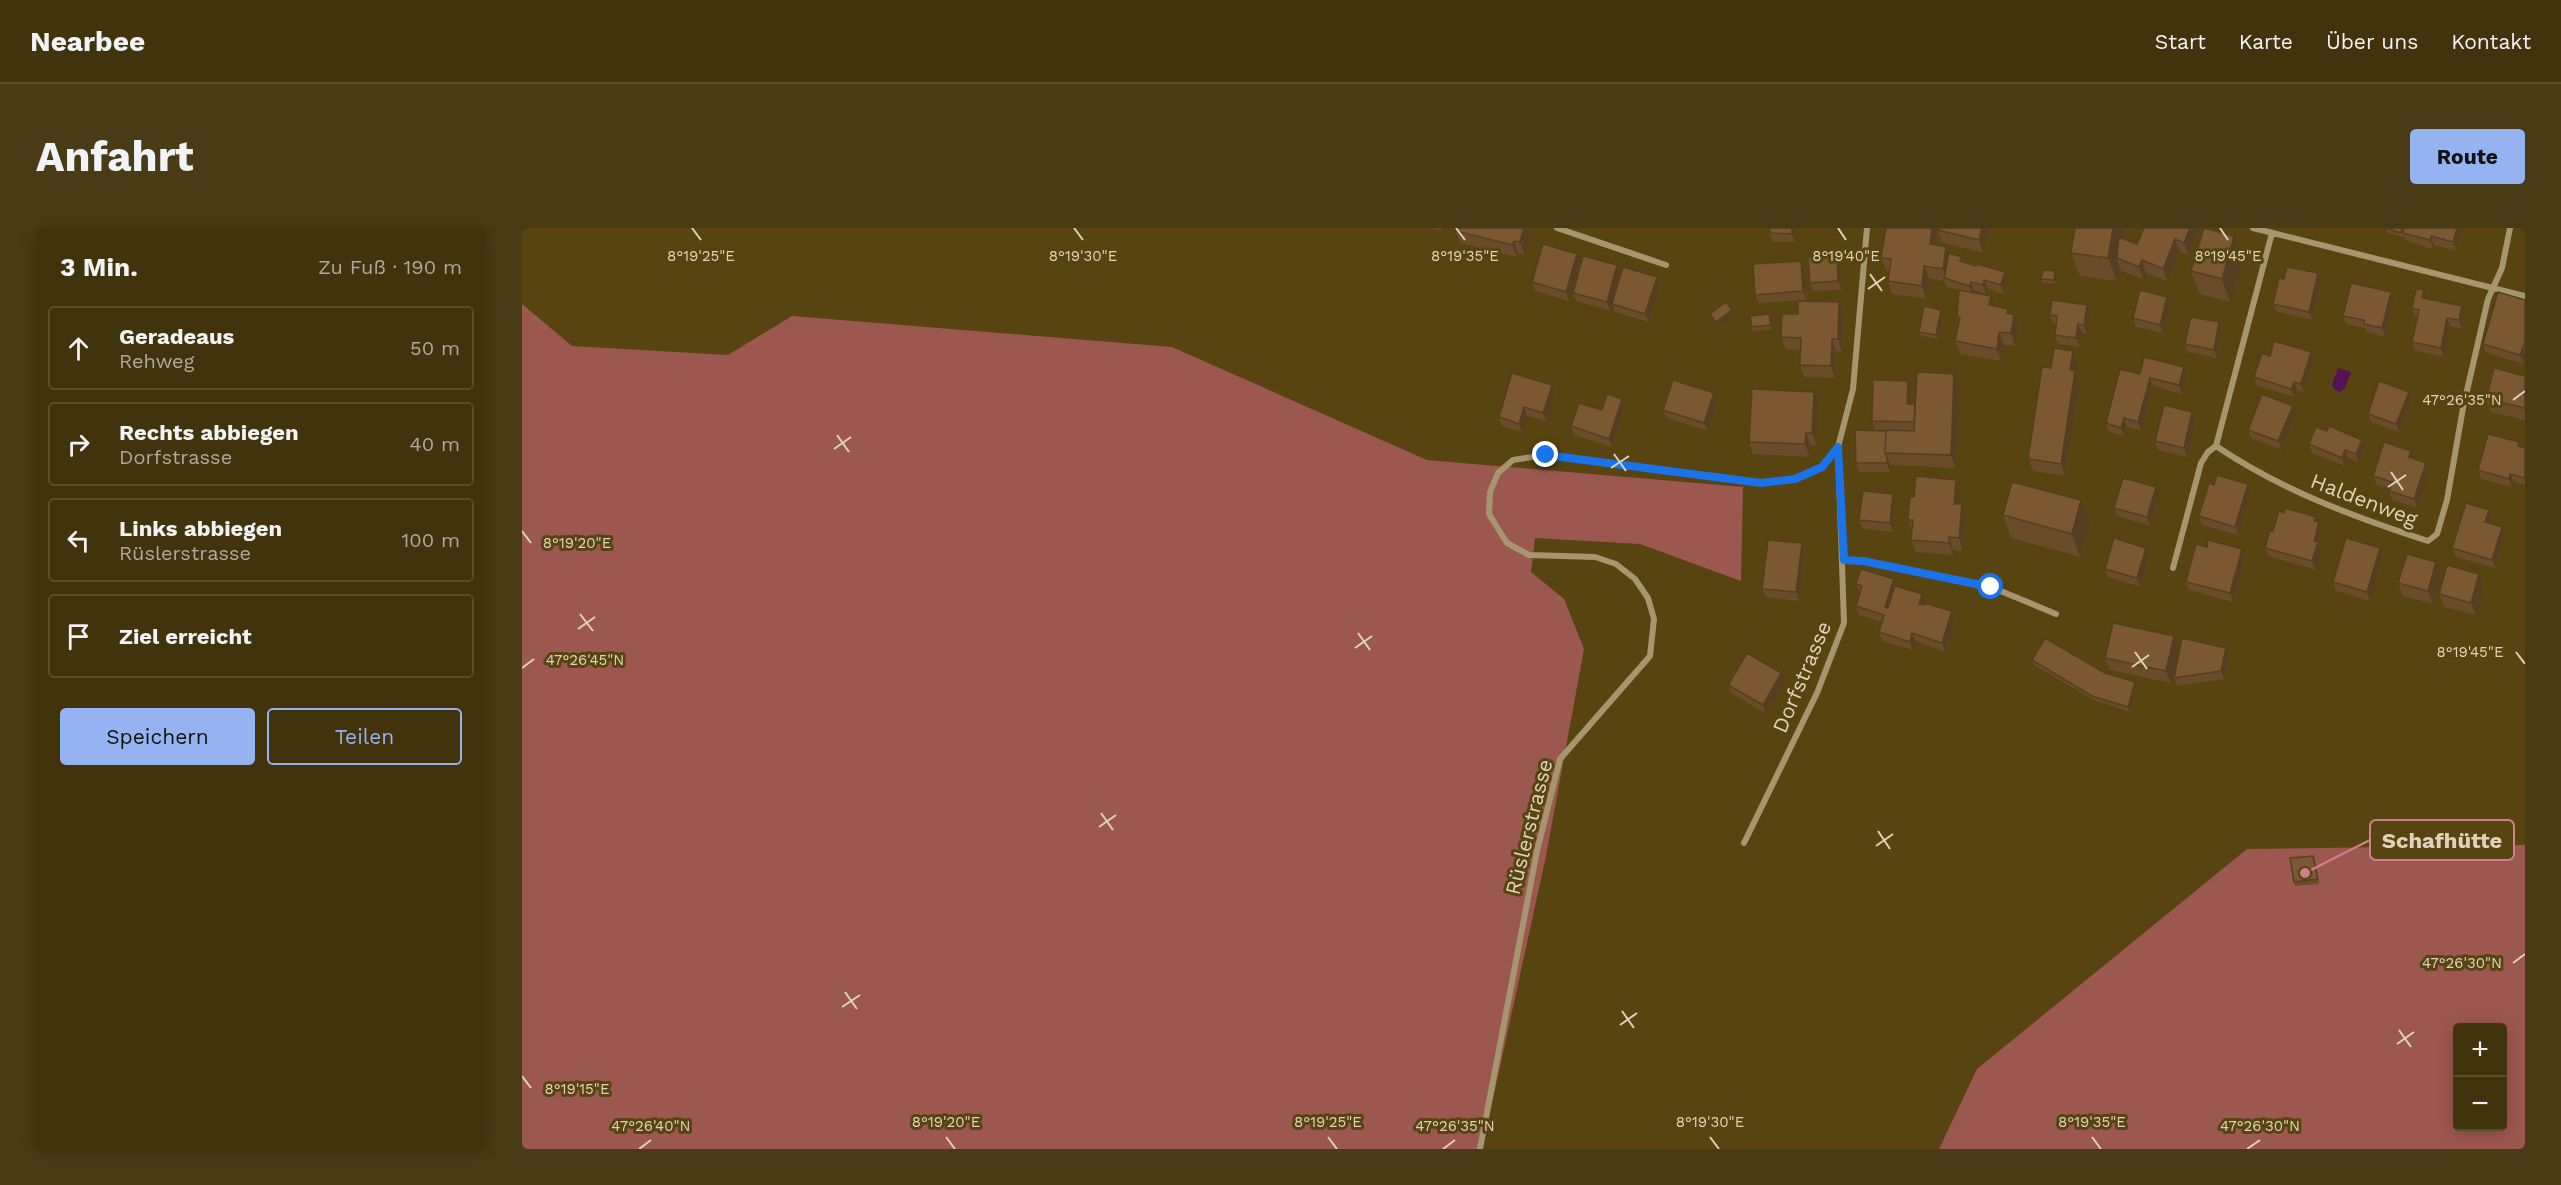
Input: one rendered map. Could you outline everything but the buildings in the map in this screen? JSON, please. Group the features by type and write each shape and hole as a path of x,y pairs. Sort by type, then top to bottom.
{"street":[{"path":"1557,228 1666,265"},
{"name":"Dorfstrasse","path":"1744,843 1817,693 1844,623 1844,560 1838,447 1852,389 1867,228"},
{"path":"2253,228 2525,296"},
{"path":"2494,289 2502,268 2510,228"},
{"path":"2173,568 2201,463 2208,452 2216,446 2272,233"},
{"name":"Haldenweg","path":"2216,446 2252,470 2291,489 2358,518 2428,541 2437,534 2447,500 2463,408 2488,299 2494,289"},
{"name":"Rüslerstrasse","path":"1480,1149 1537,851 1560,759 1650,656 1654,619 1648,598 1635,579 1617,564 1595,557 1529,555 1507,543 1489,514 1490,492 1498,472 1513,460 1546,455 1761,483 1795,479 1822,467 1838,447"},
{"path":"1844,560 1873,563 1991,587 2056,614"}],"shaded area":[{"path":"522,304 572,346 728,355 792,316 1172,347 1427,460 1743,487 1741,581 1640,544 1535,538 1531,572 1564,599 1584,649 1546,856 1482,1149 522,1149"},
{"path":"2338,368 2351,372 2345,388 2340,392 2332,385"},
{"path":"2525,845 2525,1149 1939,1149 1977,1069 2247,849"}],"place":[{"name":"Schafhütte","path":"2305,873"}],"route":[{"path":"1546,455 1761,483 1795,479 1822,467 1838,447 1844,560 1863,561 1991,587"}]}
